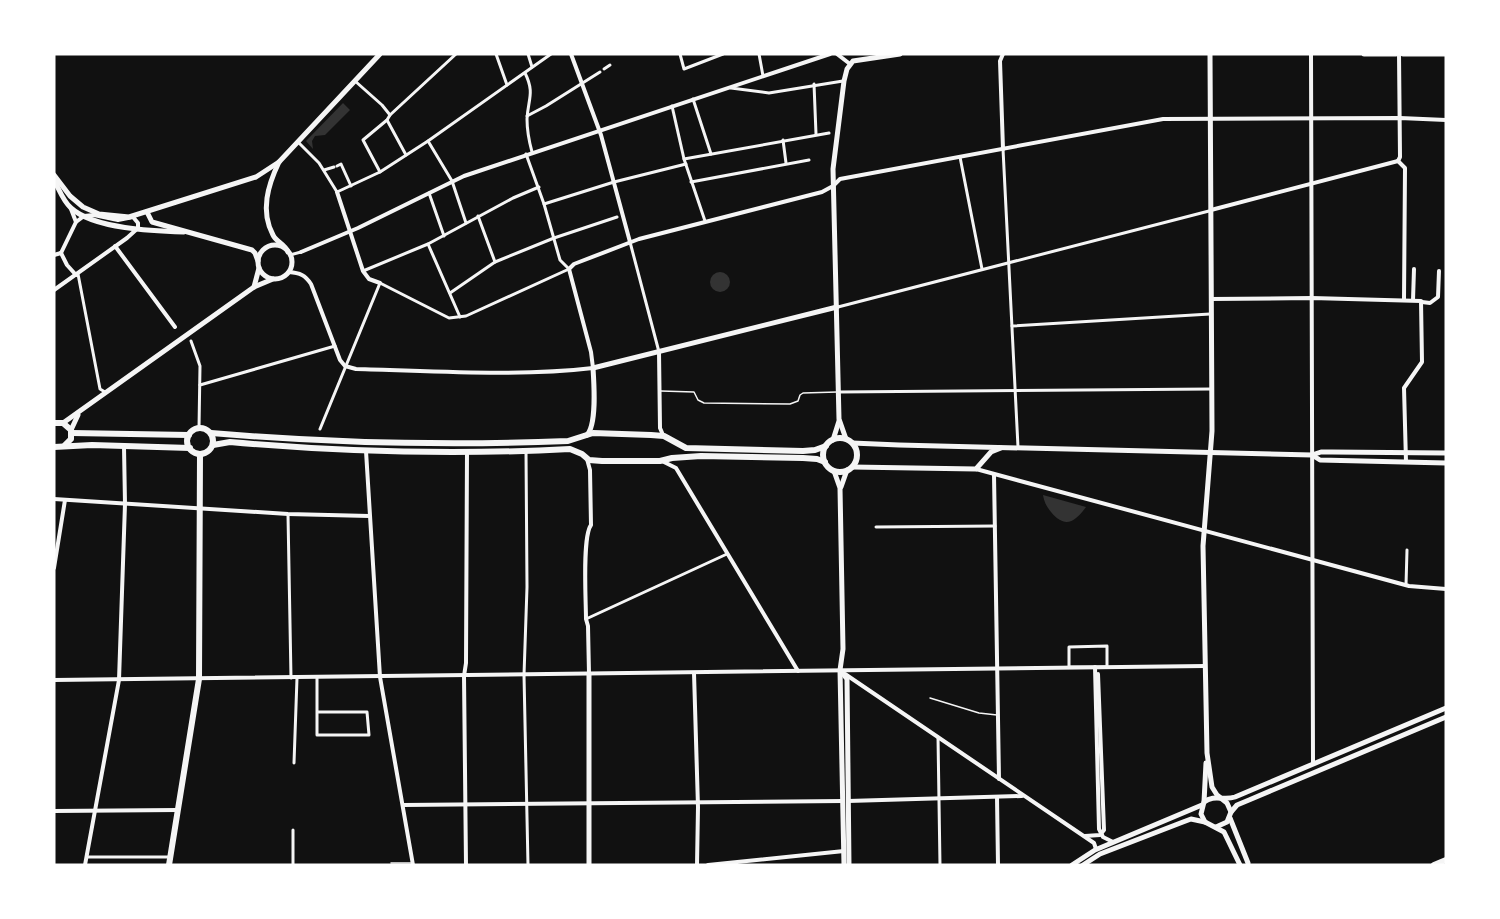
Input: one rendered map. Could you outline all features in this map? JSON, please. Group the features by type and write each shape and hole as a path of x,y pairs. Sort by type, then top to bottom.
{"main road":[{"path":"54,177 83,207 99,214 133,217 263,181 380,54"},
{"path":"211,433 315,441 406,444 524,444 568,441 597,434 651,435 664,436 686,448 803,451 826,446 833,440 839,419 833,170 844,81 848,66 862,59 900,54"},
{"path":"1205,822 1201,814 1207,753 1203,546 1212,389 1210,54"},
{"path":"1364,54 1446,54"},
{"path":"54,423 63,423 79,413 254,287 284,277 289,272 292,263 289,253 285,246 273,237 269,226 263,181 279,162"},
{"path":"54,177 71,208 92,220 138,228 184,232"},
{"path":"147,212 152,222 252,250 264,275 273,279"},
{"path":"254,287 264,250 271,246 281,246 289,253"},
{"path":"584,456 579,448 591,426 593,368 837,307"},
{"path":"58,447 69,442 79,413"},
{"path":"839,419 857,455 840,488"},
{"path":"63,423 72,432 189,435 199,428 206,429 211,433 213,445 209,450 200,454"},
{"path":"591,426 593,432 597,434"},
{"path":"189,435 190,448"},
{"path":"833,440 1210,453 1312,455 1321,452 1446,453"},
{"path":"673,441 674,464"},
{"path":"213,445 230,442 366,451 467,452 570,449 584,456 674,464"},
{"path":"825,462 823,454 826,446"},
{"path":"975,446 980,450 984,459"},
{"path":"58,447 190,448 200,454"},
{"path":"834,471 976,469 991,452 1003,447"},
{"path":"168,865 199,679 200,454"},
{"path":"1312,455 1320,460 1446,463"},
{"path":"674,464 681,457 803,458 825,462 834,471 840,488 843,649 840,670 849,865"},
{"path":"589,675 589,865"},
{"path":"1072,865 1113,842 1203,804 1214,797 1235,797 1446,708"},
{"path":"1216,827 1224,824 1237,806 1249,800 1446,717"},
{"path":"1207,753 1212,787 1227,803 1248,863"},
{"path":"844,865 846,801"},
{"path":"1083,865 1098,852 1191,819 1216,827 1227,837 1240,865"},
{"path":"1434,865 1446,860"}],"street":[{"path":"380,172 363,140 456,54"},
{"path":"496,54 507,85"},
{"path":"528,54 532,67"},
{"path":"337,192 380,172 551,54"},
{"path":"571,54 600,131 659,352 660,421 664,436"},
{"path":"680,54 684,69 723,54"},
{"path":"759,54 763,76"},
{"path":"289,253 302,252 350,231 452,181 526,154 830,54"},
{"path":"1003,54 1000,61 1003,149 1018,447"},
{"path":"1311,54 1313,764"},
{"path":"1398,161 1400,157 1399,54"},
{"path":"840,55 848,66"},
{"path":"604,69 610,64"},
{"path":"527,116 600,72"},
{"path":"525,73 532,91 527,116 527,133 532,152"},
{"path":"355,81 390,115"},
{"path":"726,88 769,93 844,81"},
{"path":"814,84 816,134"},
{"path":"693,99 711,154"},
{"path":"672,106 691,182 705,221"},
{"path":"298,142 324,170 337,192 363,271 369,279 449,318 460,317 569,269 574,264 630,242 822,192 840,179 1163,119 1400,118 1446,120"},
{"path":"387,120 406,155"},
{"path":"686,158 829,133"},
{"path":"783,140 786,163"},
{"path":"428,141 452,181 466,223"},
{"path":"289,272 300,273 311,284 340,360 345,366 356,369 465,372 593,368 591,352 569,269 560,260 539,187 526,154"},
{"path":"960,157 982,269"},
{"path":"691,182 809,160"},
{"path":"837,307 1398,161"},
{"path":"1398,161 1405,168 1404,300"},
{"path":"324,170 341,164 351,186"},
{"path":"544,204 614,182 686,164"},
{"path":"363,271 428,244 513,198 539,187"},
{"path":"429,193 444,236"},
{"path":"71,208 76,222"},
{"path":"54,290 77,274 115,246 138,228 138,223 133,217 118,220 94,215 84,216 76,222 61,254 66,265 77,274 100,389 107,393"},
{"path":"478,216 495,262"},
{"path":"450,293 495,262 617,216"},
{"path":"428,244 460,317"},
{"path":"115,246 175,327"},
{"path":"54,255 61,254"},
{"path":"1413,300 1414,270"},
{"path":"1210,299 1312,298 1413,300 1430,303 1438,297 1438,270"},
{"path":"320,429 380,283"},
{"path":"1406,462 1404,388 1422,362 1421,301"},
{"path":"1012,326 1210,314"},
{"path":"191,341 200,366 199,428"},
{"path":"200,385 335,346"},
{"path":"838,392 1212,389"},
{"path":"651,435 658,430 660,421"},
{"path":"85,865 119,680 125,504 124,446"},
{"path":"366,451 380,677 413,864"},
{"path":"526,451 527,586 524,675 528,865"},
{"path":"466,865 464,676 466,663 467,452"},
{"path":"584,456 590,470 591,525 587,531 586,619 589,675"},
{"path":"674,464 798,671"},
{"path":"976,469 1312,561 1406,585 1446,589"},
{"path":"994,475 999,779"},
{"path":"54,499 288,514 369,516"},
{"path":"54,568 65,500"},
{"path":"288,514 291,678"},
{"path":"876,528 994,526"},
{"path":"1406,585 1407,550"},
{"path":"586,619 727,554"},
{"path":"1069,667 1069,647 1105,646 1107,667"},
{"path":"54,680 1206,666"},
{"path":"1089,667 1107,667"},
{"path":"1095,667 1101,835"},
{"path":"840,670 1094,843 1098,852"},
{"path":"694,673 698,802 697,865"},
{"path":"1098,674 1104,831 1101,835"},
{"path":"317,677 317,712 317,735 369,735 367,712 317,712"},
{"path":"294,763 297,678"},
{"path":"938,737 940,865"},
{"path":"403,805 846,801 1023,795"},
{"path":"997,797 998,865"},
{"path":"54,811 177,810"},
{"path":"293,865 294,830"},
{"path":"1084,836 1101,835 1113,842"},
{"path":"708,865 844,851"},
{"path":"87,857 170,857"}],"lane":[{"path":"660,391 694,392 698,400 705,403 790,404 795,403 803,393 838,392"},
{"path":"930,698 979,713 998,714"},
{"path":"391,863 413,864"}],"shaded area":[{"path":"343,103 350,110 325,135 315,136 312,141 313,149 306,141"},
{"path":"720,272 727,275 730,282 727,289 720,292 713,289 710,282 713,275"},
{"path":"1043,495 1086,507 1074,520 1065,522 1051,512"}]}
